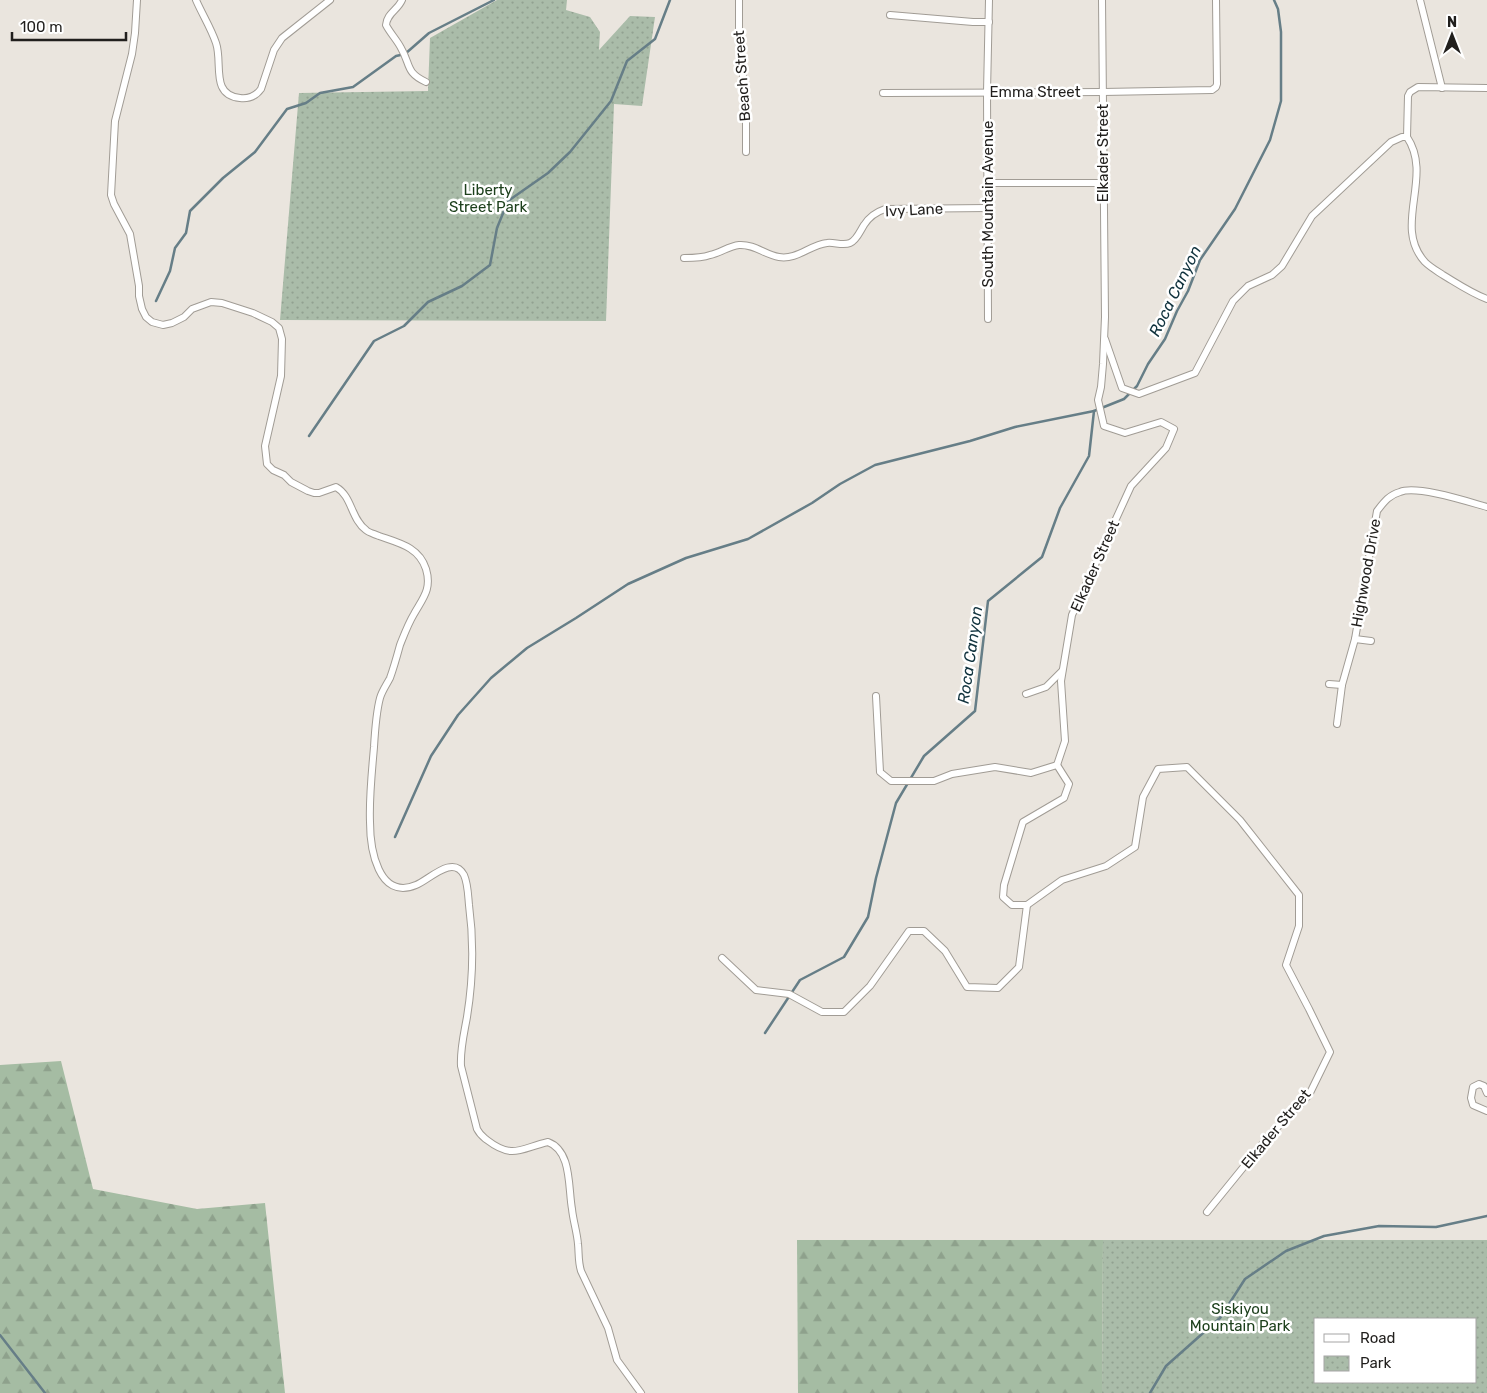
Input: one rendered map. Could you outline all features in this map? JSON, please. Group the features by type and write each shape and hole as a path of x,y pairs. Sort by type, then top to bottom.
{"street":[{"path":"137,0 132,54 115,121 111,195 130,234 142,309 152,322 163,325 172,324 192,309 211,302 222,303 253,313 272,322 279,328 282,339 281,376 265,446 267,464 291,482 308,491 319,493 336,487 346,497 360,525 367,531 404,544 415,552 426,569 429,587 413,616 400,646 390,677 380,697 371,777 370,822 376,864 390,885 404,887 415,885 451,866 459,868 463,874 467,884 473,944 467,1016 460,1055 461,1066 477,1128 480,1135 502,1150 521,1150 548,1142 559,1149 568,1172 578,1244 578,1261 581,1271 608,1328 617,1360 641,1393"},
{"path":"196,0 216,42 220,84 224,91 231,96 245,98 252,97 261,89 274,50 282,38 330,0"},
{"path":"402,0 400,5 390,14 386,25 402,49 407,65 418,78 426,82"},
{"name":"Beach Street","path":"739,0 739,31 746,112 746,152"},
{"name":"South Mountain Avenue","path":"988,319 987,92 989,0"},
{"name":"Elkader Street","path":"1056,765 1065,741 1060,681 1072,615 1131,486 1166,448 1174,429 1161,422 1125,434 1104,426 1098,400 1101,387 1104,335 1102,0"},
{"name":"Emma Street","path":"883,93 1208,90 1216,87 1216,0"},
{"path":"1420,0 1442,88"},
{"path":"890,15 989,22"},
{"path":"1487,88 1418,87 1410,92 1408,96 1407,137 1415,152 1417,161 1412,222 1412,235 1417,250 1433,268 1466,290 1487,299"},
{"path":"1104,335 1122,388 1126,390 1139,394 1194,373 1228,309 1241,292 1248,286 1272,275 1282,266 1312,216 1391,142 1407,137"},
{"path":"987,183 1103,182"},
{"name":"Ivy Lane","path":"684,258 701,258 740,245 756,247 770,255 783,258 826,243 847,244 852,242 870,218 885,209 988,208"},
{"name":"Highwood Drive","path":"1337,724 1342,685 1355,639 1377,511 1387,498 1401,491 1412,490 1452,496 1487,507"},
{"path":"1355,639 1371,641"},
{"path":"1026,694 1046,687 1063,670"},
{"path":"1329,684 1342,685"},
{"path":"722,958 756,990 789,994 822,1012 844,1012 870,986 909,931 924,931 945,951 967,987 998,988 1019,967 1026,905 1012,905 1003,897 1004,885 1024,822 1064,798 1069,784 1056,765 1031,772 995,767 952,774 934,781 891,781 880,772 876,696"},
{"name":"Elkader Street","path":"1026,905 1062,880 1106,866 1135,847 1143,797 1158,769 1187,767 1240,820 1300,895 1300,926 1286,965 1310,1009 1330,1052 1308,1095 1268,1138 1207,1212"},
{"path":"1487,1093 1484,1086 1479,1084 1473,1087 1471,1098 1473,1105 1487,1111"}],"green space":[{"name":"Liberty Street Park","path":"497,0 567,0 566,10 590,17 600,32 599,50 630,16 655,17 642,106 614,104 606,321 280,320 299,93 428,91 430,38"},
{"path":"61,1061 93,1189 197,1209 265,1203 285,1393 0,1393 0,1065"},
{"path":"797,1240 1103,1240 1102,1393 798,1393"},
{"name":"Siskiyou Mountain Park","path":"1103,1240 1487,1240 1487,1393 1102,1393"}],"waterway":[{"path":"156,301 170,271 175,248 186,233 190,211 223,178 255,152 287,109 306,103 320,93 353,87 396,56 405,54 429,33 494,0"},
{"path":"309,436 374,341 404,326 428,302 462,286 490,265 497,228 508,201 548,173 570,152 611,101 627,61 655,39 670,0"},
{"name":"Roca Canyon","path":"765,1033 800,980 844,957 868,917 876,878 896,803 924,756 975,711 988,601 1042,557 1060,508 1089,456 1094,411 1124,399 1137,386 1148,364 1165,339 1188,291 1200,260 1235,209 1270,140 1281,101 1281,32 1278,9 1274,0"},
{"path":"395,837 431,756 458,715 491,678 527,648 628,584 686,558 748,539 875,465 970,441 1015,427 1094,411"},
{"path":"1150,1393 1166,1366 1220,1318 1245,1279 1286,1251 1324,1236 1379,1226 1436,1227 1487,1216"},
{"path":"0,1335 45,1393"}]}
